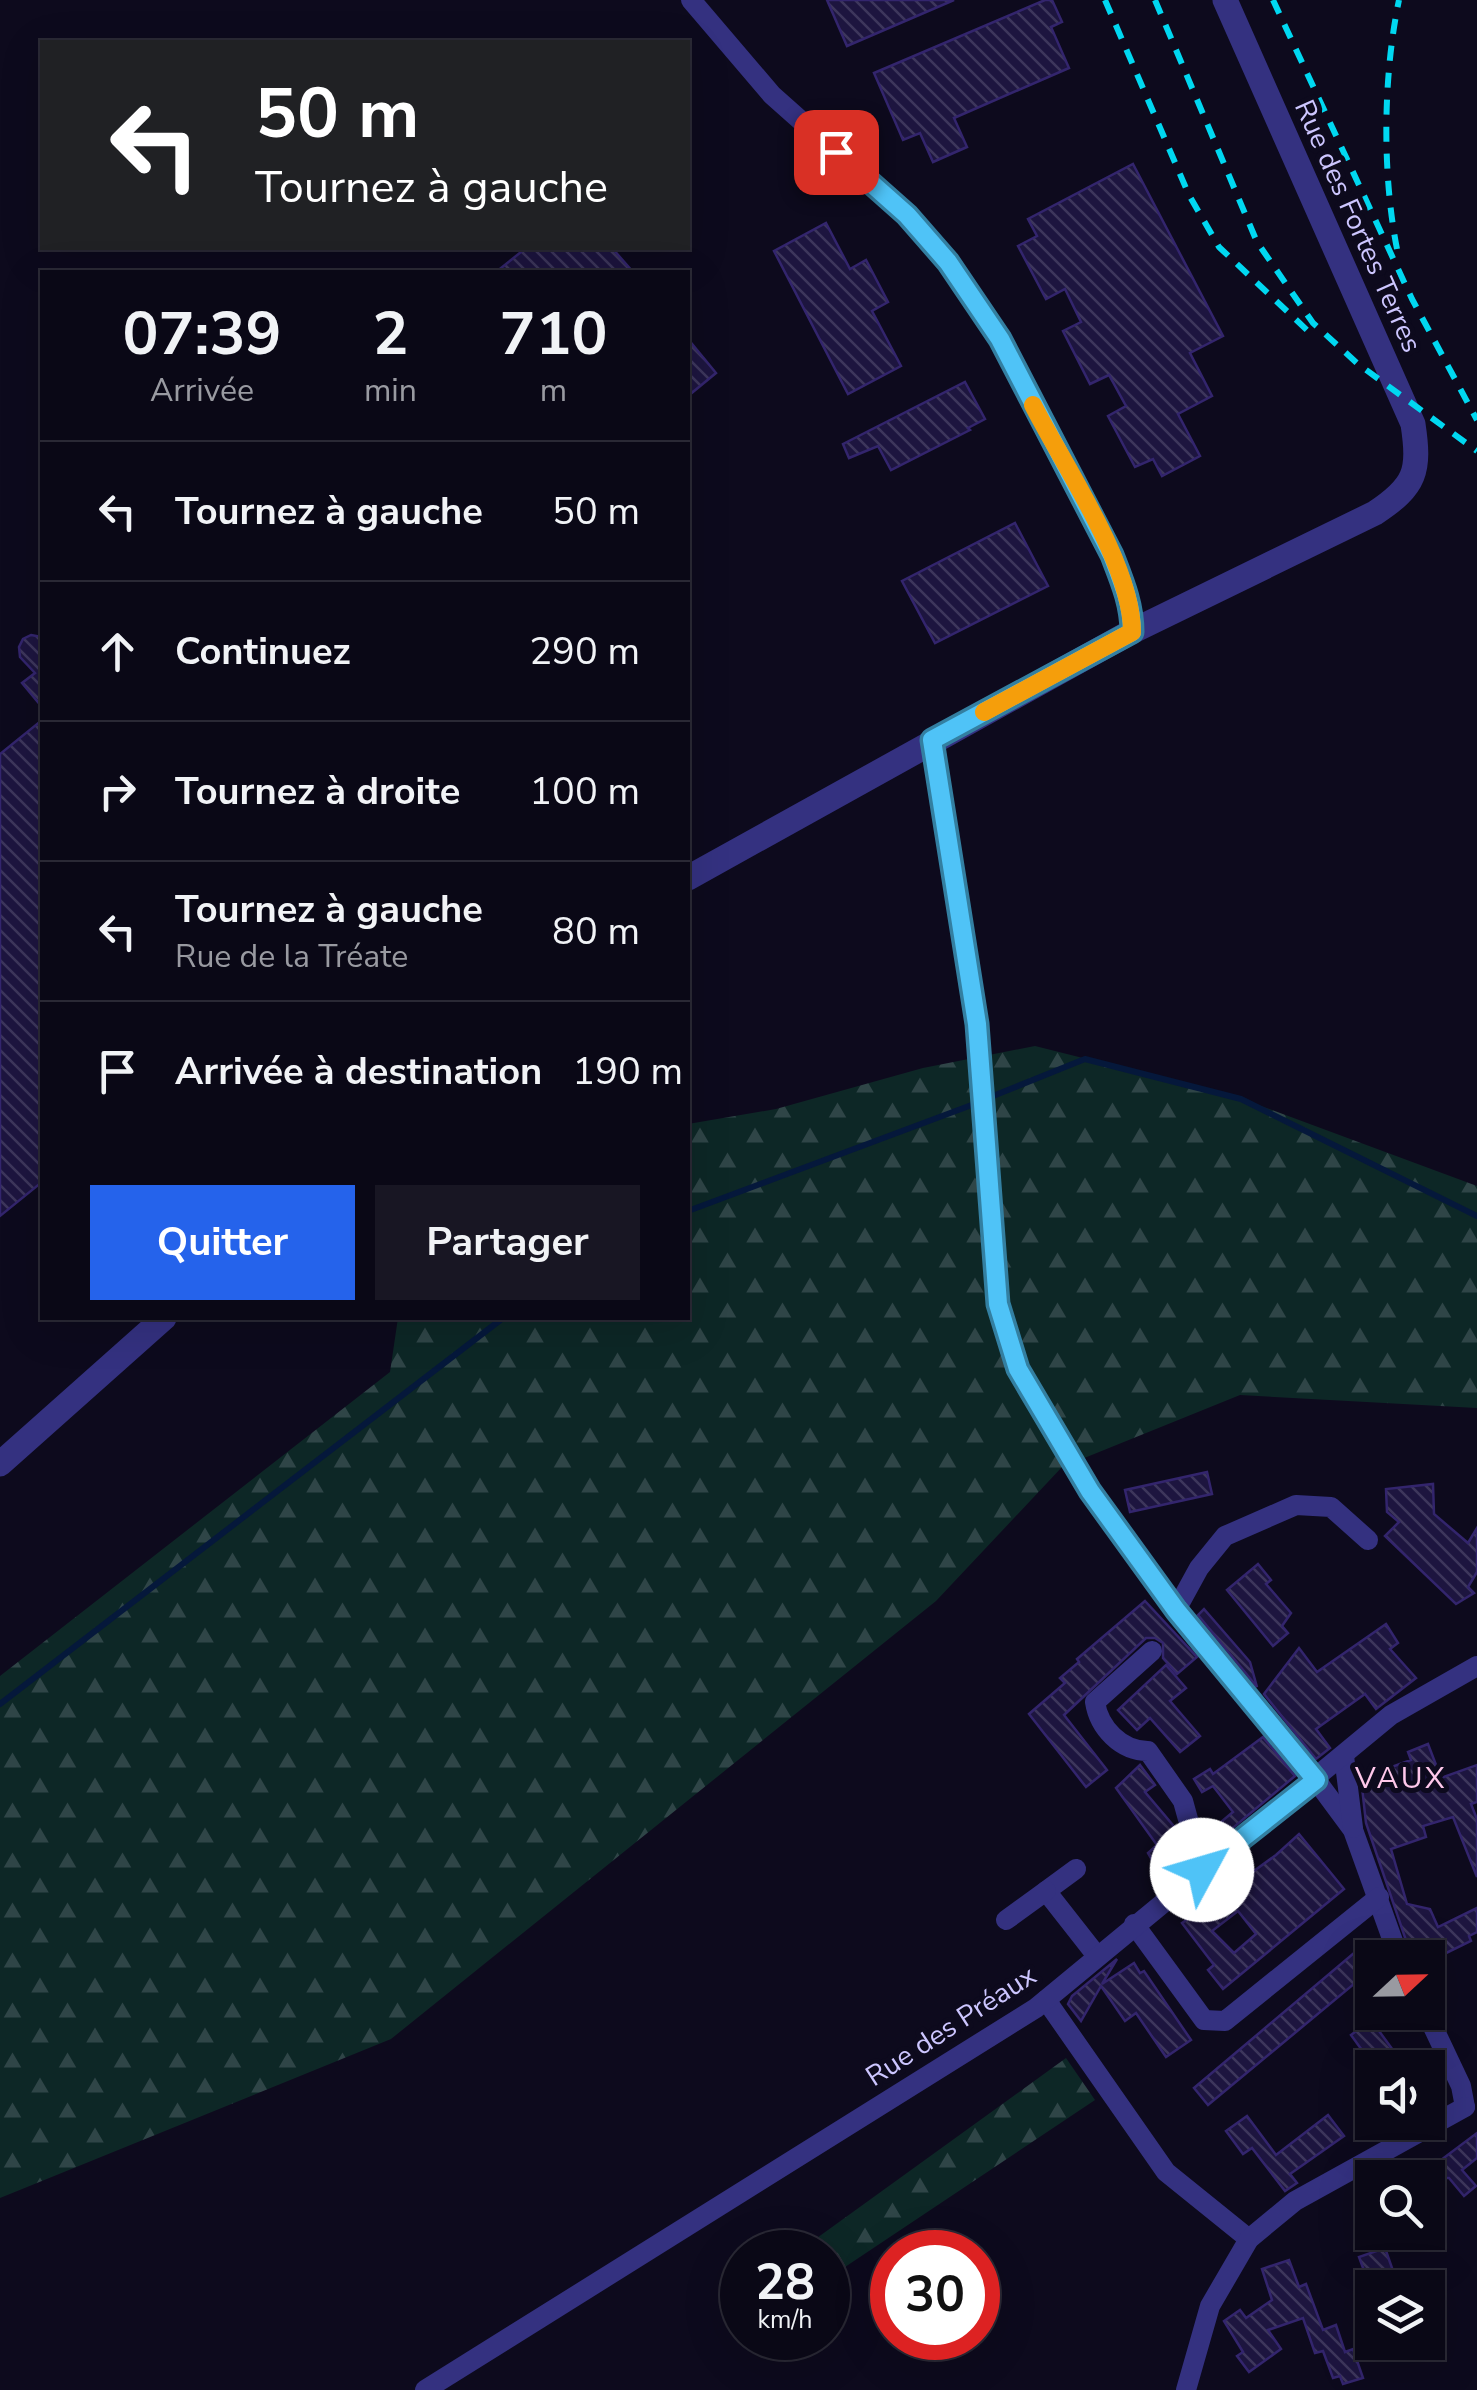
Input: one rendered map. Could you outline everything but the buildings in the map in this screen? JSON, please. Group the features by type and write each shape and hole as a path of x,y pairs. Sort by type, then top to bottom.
{"street":[{"path":"690,877 1132,632 1125,588 1112,555 1000,339 948,262 907,215 772,95 691,0"},
{"name":"Rue des Fortes Terres","path":"1132,632 1375,514 1397,499 1412,480 1418,460 1413,424 1226,0"},
{"path":"932,740 977,1024 998,1304 1018,1369 1090,1491 1176,1610 1353,1830"},
{"path":"0,1464 162,1320"},
{"path":"1176,1610 1199,1568 1225,1536 1296,1505 1332,1507 1368,1540"},
{"path":"1152,1651 1095,1702 1097,1716 1112,1737 1134,1751 1148,1751 1183,1801 1202,1870"},
{"name":"Rue des Préaux","path":"425,2390 1046,2000 1392,1715 1477,1666"},
{"path":"1344,1756 1353,1830 1393,1940"},
{"path":"1006,1920 1076,1869"},
{"path":"1046,1892 1097,1956"},
{"path":"1134,1924 1204,2020 1225,2021 1379,1897"},
{"path":"1046,2000 1166,2172 1249,2239"},
{"path":"1186,2390 1210,2306 1249,2239 1295,2201 1471,2108 1435,2030"}],"green space":[{"path":"1035,1046 1234,1096 1477,1186 1477,1408 1240,1395 1062,1467 936,1601 391,2039 0,2198 0,1676 390,1372 398,1320 690,1320 690,1124 776,1109 923,1068"},
{"path":"1066,2058 1095,2100 900,2230 870,2230 870,2250 850,2264 850,2230 828,2230"}],"waterway":[{"path":"988,1098 1085,1059 1241,1099 1477,1216"},
{"path":"690,1210 977,1103"},
{"path":"0,1704 500,1320"}],"railway":[{"path":"1105,0 1189,195 1219,247 1308,331"},
{"path":"1155,0 1257,242 1313,323 1358,364 1477,451"},
{"path":"1273,0 1412,299 1477,420"},
{"path":"1397,249 1386,125 1399,0"}],"slow traffic":[{"path":"984,712 1132,632 1125,588 1112,555 1033,405"}],"district":[{"name":"VAUX","path":"1401,1778"}],"route":[{"path":"836,152 907,215 948,262 1000,339 1112,555 1132,616 1132,632 932,740 977,1024 998,1304 1018,1369 1090,1491 1176,1610 1316,1780 1202,1870"}]}
